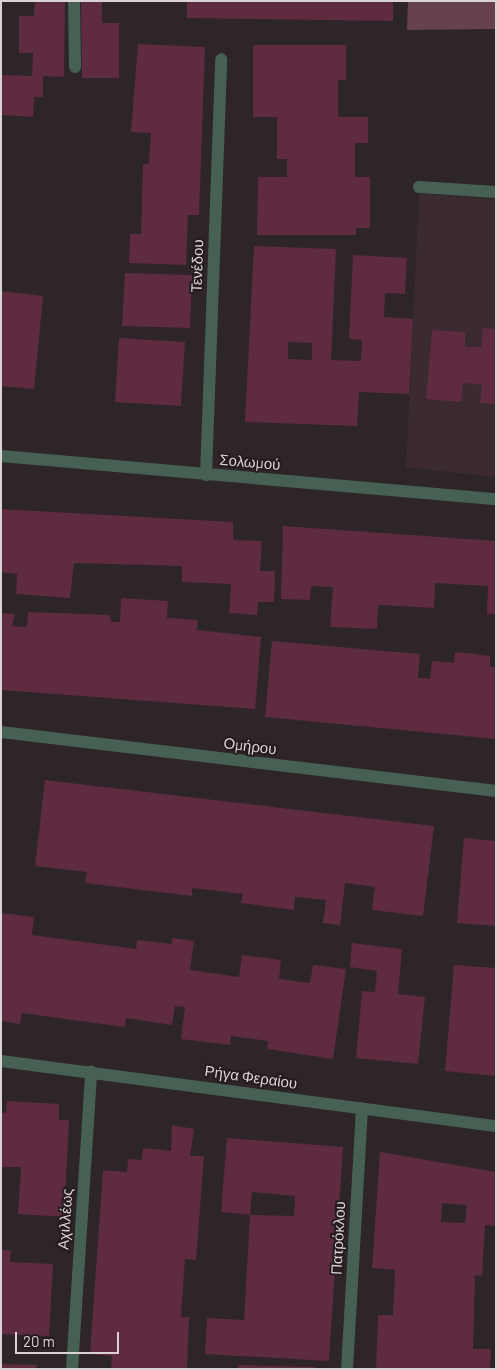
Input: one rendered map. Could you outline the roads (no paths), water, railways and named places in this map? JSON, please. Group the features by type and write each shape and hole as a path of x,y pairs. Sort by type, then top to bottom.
{"street":[{"path":"74,1 75,67"},
{"name":"Τενέδου","path":"206,475 221,59"},
{"path":"419,187 496,192"},
{"name":"Σολωμού","path":"1,456 206,475 496,498"},
{"name":"Ομήρου","path":"1,732 496,791"},
{"name":"Ρήγα Φεραίου","path":"1,1061 496,1126"},
{"name":"Αχιλλέως","path":"72,1369 91,1072"},
{"name":"Πατρόκλου","path":"347,1369 362,1108"}]}
